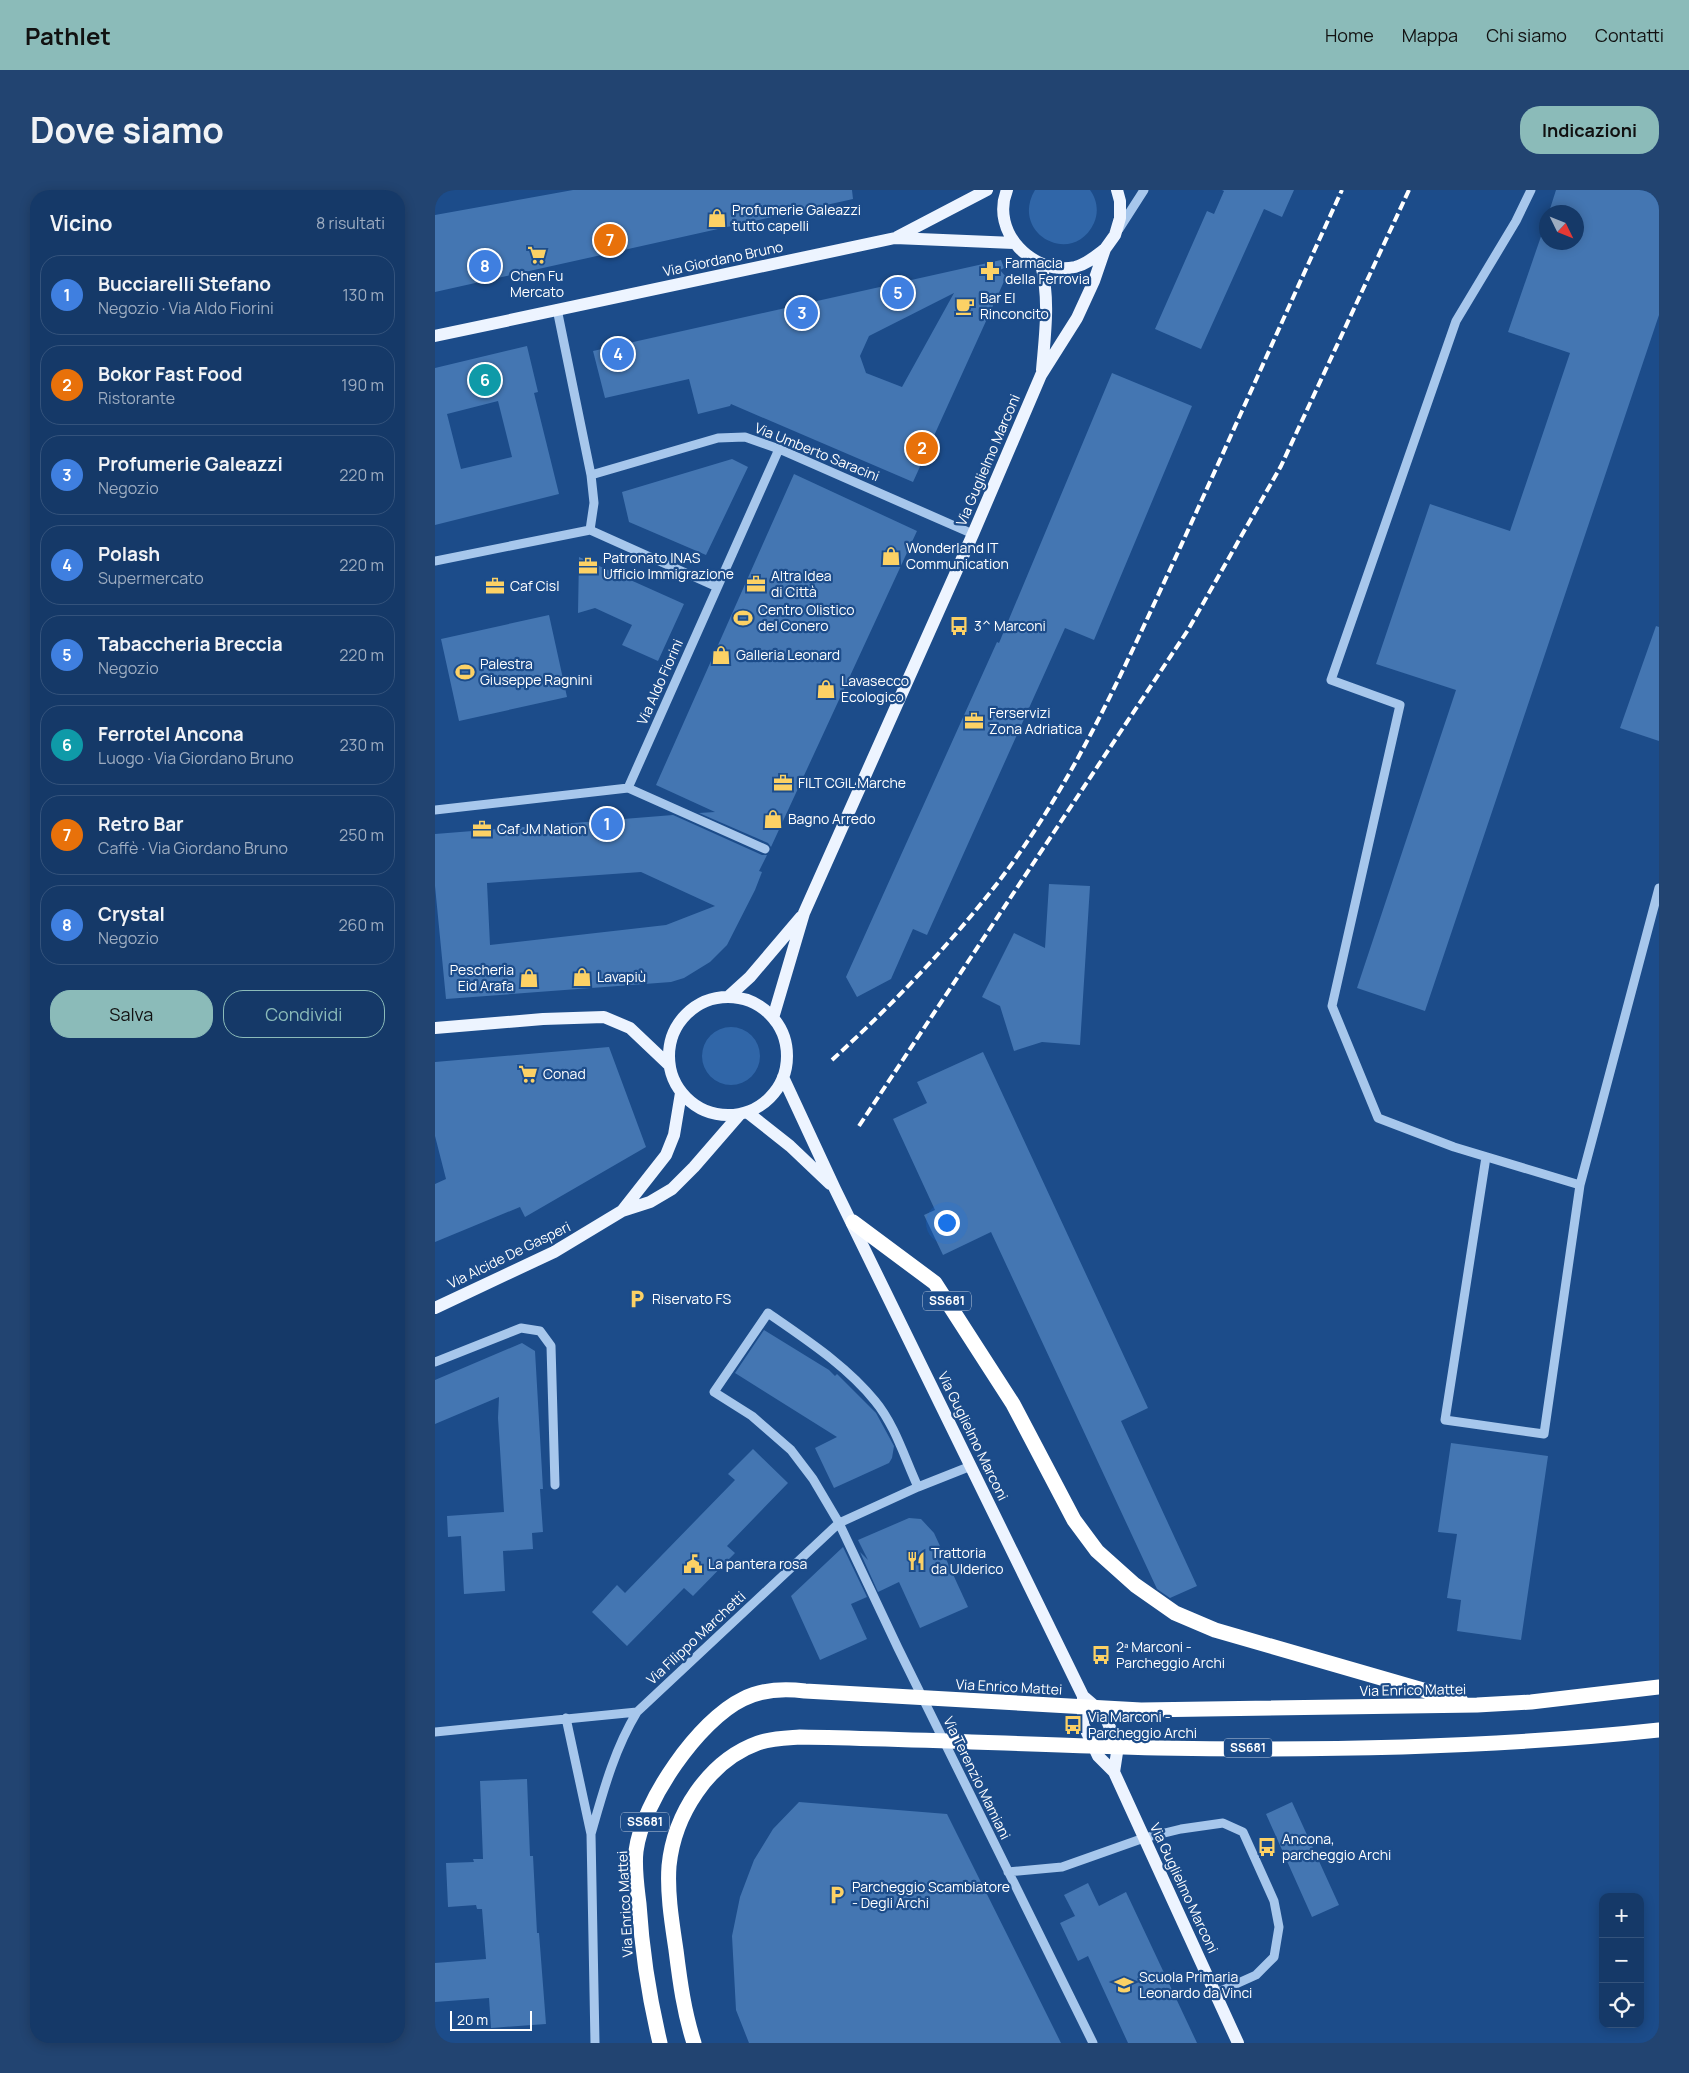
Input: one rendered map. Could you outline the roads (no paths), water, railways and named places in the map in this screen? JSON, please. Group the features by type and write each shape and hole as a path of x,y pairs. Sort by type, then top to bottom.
{"highway":[{"name":"SS681","path":"853,1222 935,1283 1013,1404 1066,1506 1085,1537 1115,1568 1156,1601 1196,1623 1222,1632 1477,1705"},
{"name":"Via Enrico Mattei","path":"660,2043 644,1963 636,1852 651,1806 674,1767 698,1736 716,1718 742,1699 773,1689 787,1689 1141,1710 1477,1705 1531,1702 1659,1687"},
{"name":"SS681","path":"694,2043 680,1988 669,1879 672,1850 680,1820 697,1792 726,1761 757,1744 769,1740 800,1737 1159,1748 1394,1748 1535,1742 1659,1730"}],"main road":[{"name":"Via Giordano Bruno","path":"895,238 987,190"},
{"name":"Via Guglielmo Marconi","path":"1007,190 1004,210 1006,227 1014,243 1026,256 1041,264 1058,268 1075,266 1091,260 1105,249 1115,235 1120,218 1120,201 1117,190"},
{"name":"Via Giordano Bruno","path":"435,336 895,238 1014,243"},
{"name":"Via Guglielmo Marconi","path":"773,1018 804,914 973,534 1041,375 1077,318 1094,281 1105,249"},
{"name":"Via Guglielmo Marconi","path":"1041,264 1045,282 1047,309 1041,375"},
{"name":"Via Guglielmo Marconi","path":"728,997 750,977 804,914"},
{"path":"728,997 753,1003 773,1018 779,1028 786,1048 787,1059 783,1077 769,1098 744,1113 727,1116 702,1110 681,1093 673,1080 669,1065 669,1050 672,1035 685,1015 705,1002 728,997"},
{"path":"435,1028 543,1019 603,1017 631,1028 669,1065"},
{"name":"Via Guglielmo Marconi","path":"783,1077 835,1189 853,1222 1083,1696 1104,1714 1118,1746 1114,1772"},
{"name":"Via Alcide De Gasperi","path":"622,1211 666,1154 674,1135 681,1093"},
{"name":"Via Guglielmo Marconi","path":"744,1113 790,1146 835,1189"},
{"name":"Via Alcide De Gasperi","path":"435,1308 554,1252 622,1211 650,1202 672,1188 744,1113"},
{"name":"Via Guglielmo Marconi","path":"1083,1696 1083,1724 1098,1756 1114,1772 1238,2043"}],"street":[{"name":"Via Guglielmo Marconi","path":"1115,235 1145,190"},
{"path":"1531,190 1516,221 1456,321 1331,680 1400,704 1332,1006 1378,1118 1486,1157 1580,1185"},
{"path":"557,309 591,475 593,503 590,530"},
{"name":"Via Umberto Saracini","path":"591,475 718,438 745,437 779,449 973,534"},
{"name":"Via Aldo Fiorini","path":"628,788 779,449"},
{"path":"435,561 590,530 717,587"},
{"path":"435,810 628,788 765,849"},
{"path":"1486,1157 1445,1420 1543,1434 1580,1185 1659,888"},
{"name":"Via Terenzio Mamiani","path":"918,1487 889,1423 875,1400 815,1346 768,1313 714,1392 752,1416 791,1450 813,1479 839,1523 1093,2043"},
{"path":"435,1362 521,1328 540,1331 551,1346 555,1485"},
{"name":"Via Filippo Marchetti","path":"591,1834 619,1746 637,1712 839,1523 918,1487 971,1466"},
{"path":"435,1732 637,1712"},
{"path":"566,1718 591,1834 595,2043"},
{"path":"1008,1872 1062,1867 1145,1838 1181,1829 1223,1823 1243,1832 1274,1901 1279,1927 1274,1957 1256,1974 1216,1993"}],"railway":[{"path":"832,1060 917,976 977,909 1023,848 1072,769 1114,688 1154,604 1342,190"},
{"path":"859,1126 1188,630 1281,466 1409,190"}],"place":[{"name":"Profumerie Galeazzi tutto capelli","path":"717,218"},
{"name":"Retro Bar","path":"610,240"},
{"name":"Chen Fu Mercato","path":"537,255"},
{"name":"Crystal","path":"485,266"},
{"name":"Farmacia della Ferrovia","path":"990,271"},
{"name":"Tabaccheria Breccia","path":"898,293"},
{"name":"Bar El Rinconcito","path":"965,306"},
{"name":"Profumerie Galeazzi","path":"802,313"},
{"name":"Polash","path":"618,354"},
{"name":"Ferrotel Ancona","path":"485,380"},
{"name":"Bokor Fast Food","path":"922,448"},
{"name":"Wonderland IT Communication","path":"891,556"},
{"name":"Patronato INAS Ufficio Immigrazione","path":"588,566"},
{"name":"Altra Idea di Città","path":"756,584"},
{"name":"Caf Cisl","path":"495,586"},
{"name":"Centro Olistico del Conero","path":"743,618"},
{"name":"3^ Marconi","path":"959,626"},
{"name":"Galleria Leonard","path":"721,655"},
{"name":"Palestra Giuseppe Ragnini","path":"465,672"},
{"name":"Lavasecco Ecologico","path":"826,689"},
{"name":"Ferservizi Zona Adriatica","path":"974,721"},
{"name":"FILT CGIL Marche","path":"783,783"},
{"name":"Bagno Arredo","path":"773,819"},
{"name":"Bucciarelli Stefano","path":"607,824"},
{"name":"Caf JM Nation","path":"482,829"},
{"name":"Lavapiù","path":"582,977"},
{"name":"Pescheria Eid Arafa","path":"529,978"},
{"name":"Conad","path":"528,1074"},
{"name":"Riservato FS","path":"637,1299"},
{"name":"Trattoria da Ulderico","path":"916,1561"},
{"name":"La pantera rosa","path":"693,1564"},
{"name":"2ª Marconi - Parcheggio Archi","path":"1101,1655"},
{"name":"Via Marconi - Parcheggio Archi","path":"1073,1725"},
{"name":"Ancona, parcheggio Archi","path":"1267,1847"},
{"name":"Parcheggio Scambiatore - Degli Archi","path":"837,1895"},
{"name":"Scuola Primaria Leonardo da Vinci","path":"1124,1985"}]}
